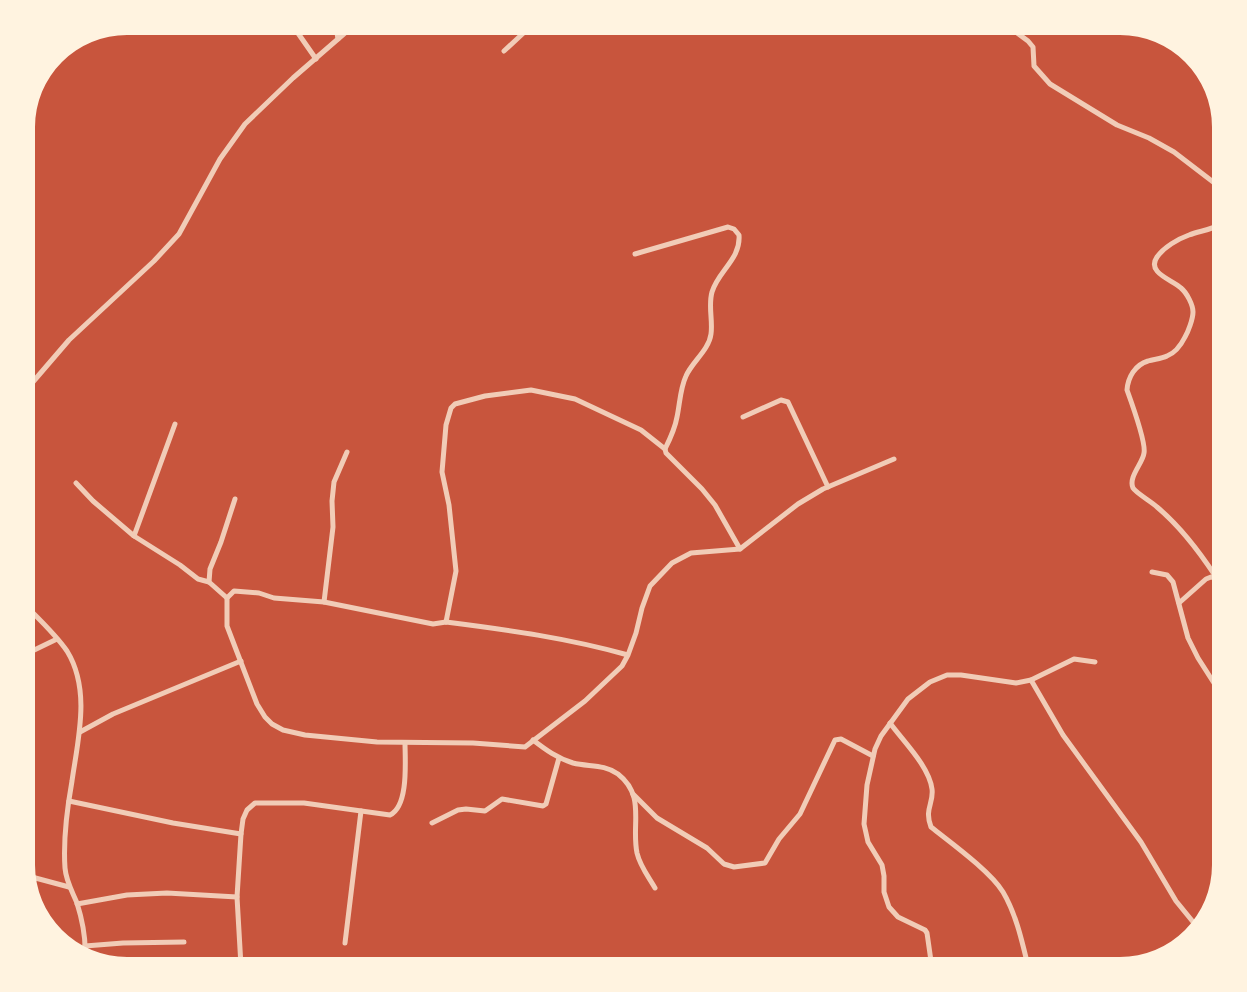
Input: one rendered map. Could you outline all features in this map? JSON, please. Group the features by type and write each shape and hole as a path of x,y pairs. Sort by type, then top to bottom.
{"street":[{"path":"299,35 316,59"},
{"path":"337,35 338,39"},
{"path":"35,380 69,340 154,261 179,234 220,159 245,124 343,35"},
{"path":"504,51 521,35"},
{"path":"1021,35 1033,47 1034,66 1050,84 1117,125 1149,138 1174,152 1212,181"},
{"path":"635,254 728,228 734,229 739,235 738,252 715,283 710,305 711,335 708,345 690,367 684,378 676,425 665,449"},
{"path":"1212,229 1188,235 1165,249 1158,256 1155,262 1157,272 1181,288 1187,295 1193,312 1186,336 1179,347 1166,357 1146,362 1138,367 1128,381 1127,390 1144,449 1141,463 1132,482 1132,487 1160,509 1183,531 1212,569"},
{"path":"446,622 456,571 449,505 442,472 446,424 451,408 455,404 485,396 531,390 575,399 641,430 665,449 666,453 702,489 711,500 740,549"},
{"path":"743,417 781,400 788,402 828,487"},
{"path":"134,536 175,424"},
{"path":"324,602 333,527 332,501 334,482 347,452"},
{"path":"628,655 587,643 549,636 446,622 433,624 324,602 274,598 259,593 234,591 227,598 228,626 258,704 265,717 272,724 283,730 305,735 377,742 472,743 525,747 585,702 622,666 628,655 650,586 672,563 691,553 740,549 798,504 828,487 894,459"},
{"path":"76,483 134,536 180,565 198,579 208,582 227,598"},
{"path":"208,582 210,569 224,535 235,499"},
{"path":"1152,572 1166,575 1173,582 1188,638 1212,680"},
{"path":"1179,603 1206,579 1212,577"},
{"path":"35,616 67,652 73,664 79,688 80,732 64,842 65,870 69,887 77,904 85,946 184,942"},
{"path":"35,650 57,639"},
{"path":"930,957 927,933 898,917 889,907 885,897 882,865 868,842 864,824 868,777 873,756 881,736 908,699 930,682 947,675 961,675 1016,683 1031,680 1074,659 1095,662"},
{"path":"80,732 113,714 241,661"},
{"path":"1031,680 1063,735 1141,842 1176,900 1192,921"},
{"path":"890,723 929,776 932,790 927,817 931,827 992,878 1011,910 1025,957"},
{"path":"633,794 658,818 707,848 724,864 734,867 765,863 779,839 800,814 835,740 841,739 873,756"},
{"path":"534,740 559,758 576,764 605,767 627,782 633,794 636,810 635,835 637,852 641,864 655,888"},
{"path":"240,957 237,897 241,834 243,819 247,810 255,803 304,804 390,815 398,809 404,785 404,742"},
{"path":"432,823 458,810 485,811 502,799 543,806 546,804 559,758"},
{"path":"69,801 173,823 241,834"},
{"path":"344,943 361,811"},
{"path":"36,878 69,887"},
{"path":"77,904 127,895 167,893 237,897"}]}
